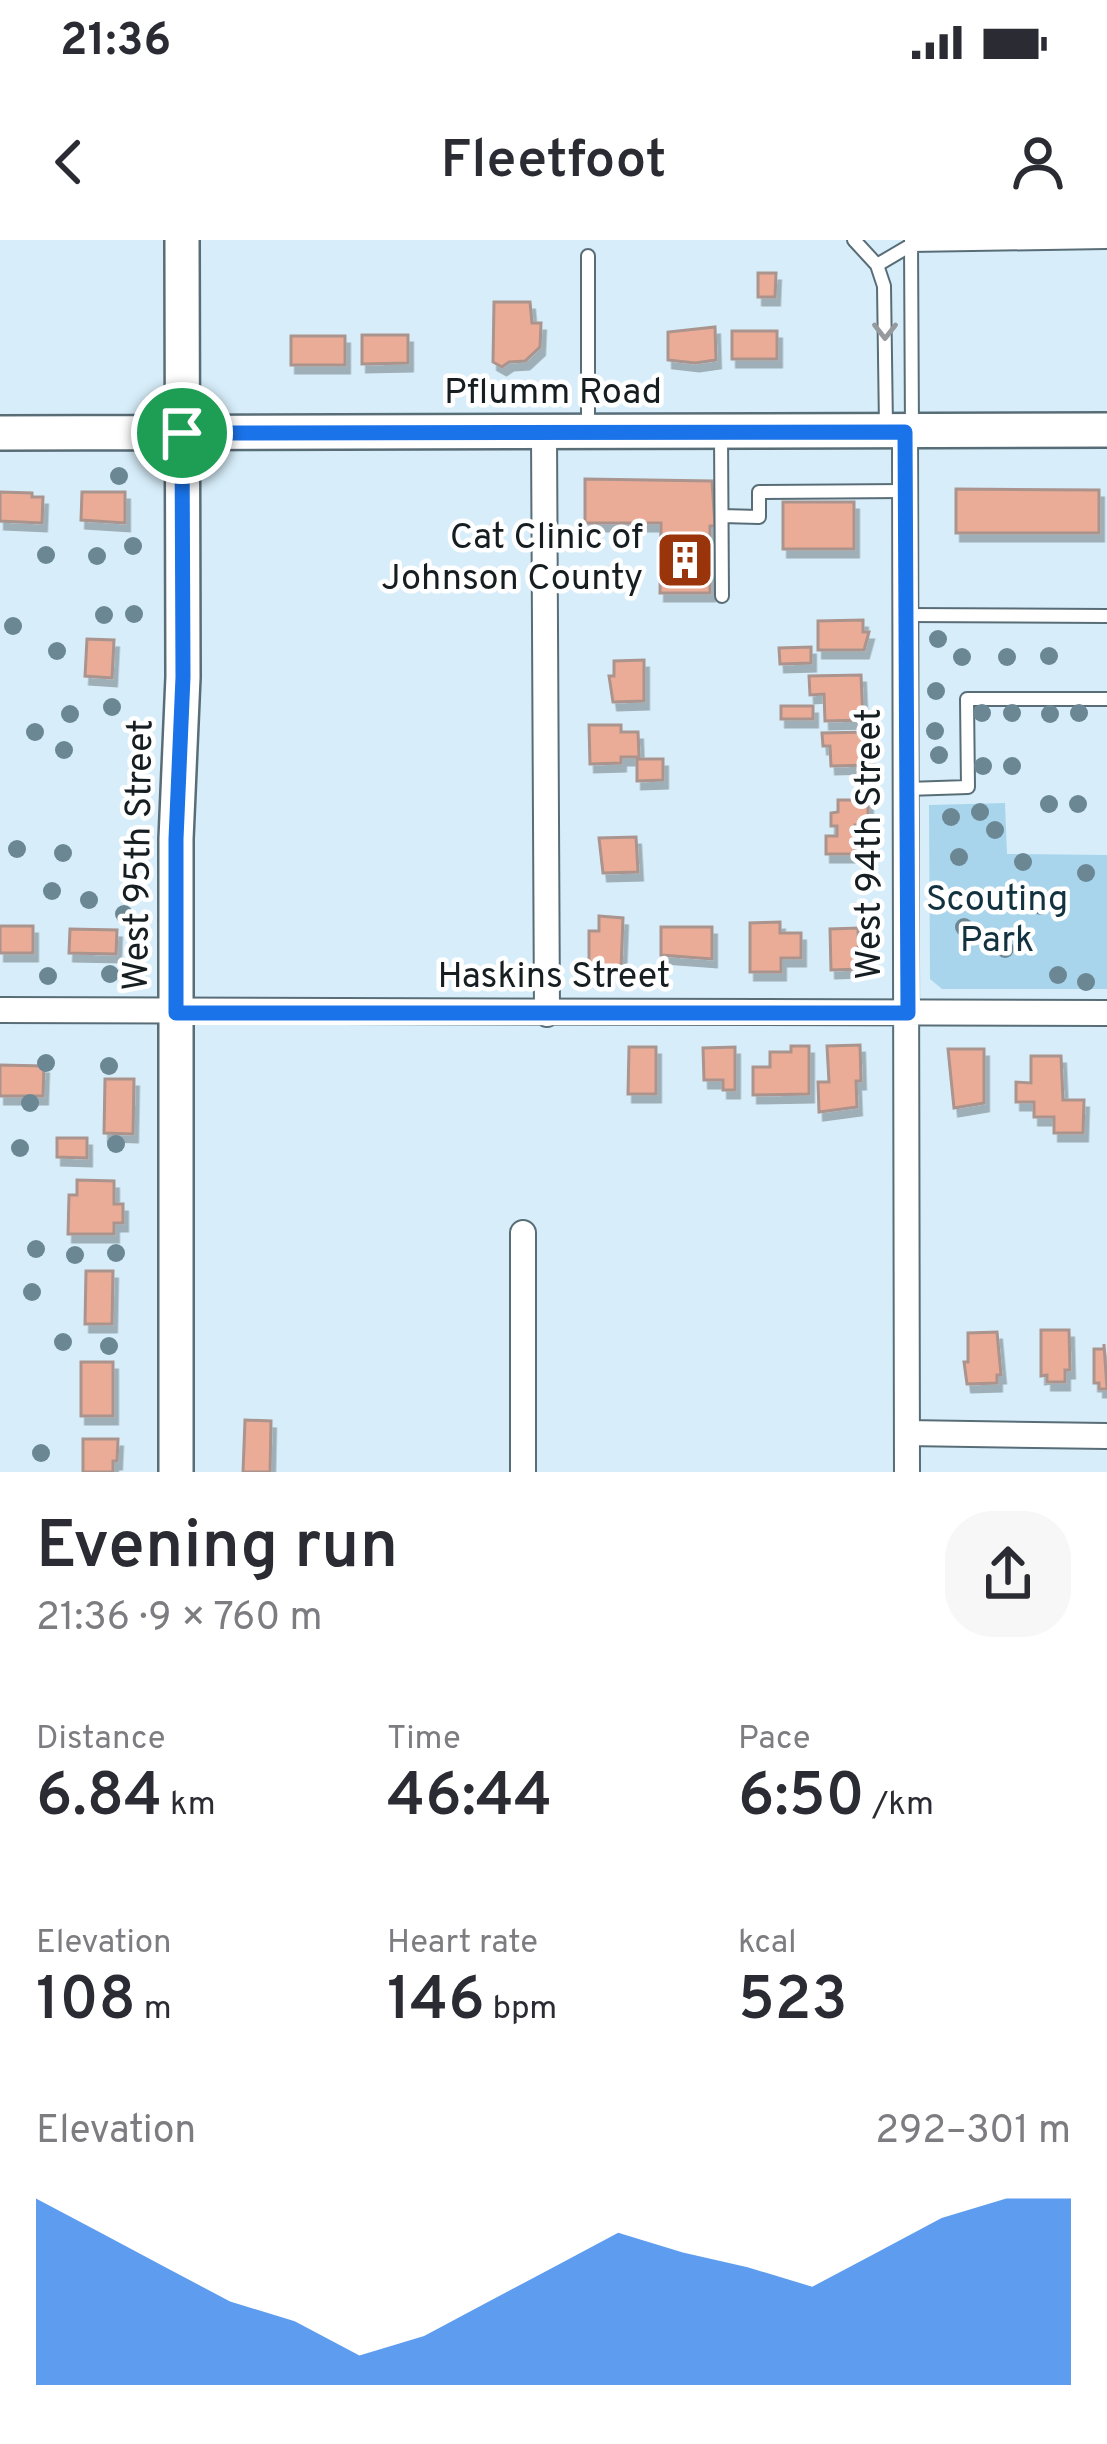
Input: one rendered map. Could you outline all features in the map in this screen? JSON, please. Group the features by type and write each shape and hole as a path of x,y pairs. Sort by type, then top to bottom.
{"main road":[{"name":"West 95th Street","path":"176,1472 182,240"},
{"name":"Pflumm Road","path":"0,433 1107,430"}],"street":[{"name":"West 94th Street","path":"901,432 906,615 907,1472"},
{"path":"544,434 547,1014"},
{"name":"Haskins Street","path":"0,1010 1107,1013"},
{"path":"523,1233 523,1472"},
{"path":"907,1433 1107,1436"}],"lane":[{"path":"854,240 877,266 884,286 901,432"},
{"path":"877,266 911,242 1107,242"},
{"path":"901,432 911,242"},
{"path":"588,433 589,256"},
{"path":"721,433 722,596"},
{"path":"722,516 759,517 759,492 905,490"},
{"path":"906,615 1107,616"},
{"path":"907,789 968,787 967,699 1107,699"}],"green space":[{"name":"Scouting Park","path":"1005,803 1007,854 1107,855 1107,989 942,989 930,979 929,805"}],"building":[{"path":"758,273 776,273 775,297 758,297"},
{"path":"494,302 530,302 532,323 541,323 540,347 525,361 502,367 493,362"},
{"path":"715,327 716,360 668,360 668,332"},
{"path":"732,331 777,331 777,359 732,359"},
{"path":"362,335 408,335 408,363 362,364"},
{"path":"291,336 345,336 345,365 291,365"},
{"name":"Cat Clinic of Johnson County","path":"585,479 712,481 715,526 710,526 710,593 660,593 661,523 585,523"},
{"path":"956,489 1099,490 1099,533 956,533"},
{"path":"0,492 43,497 42,523 0,521"},
{"path":"82,492 125,492 125,523 81,520"},
{"path":"783,502 854,502 854,549 783,549"},
{"path":"863,620 863,632 869,632 864,650 818,650 818,621"},
{"path":"87,639 114,640 112,678 85,676"},
{"path":"811,647 811,663 780,664 779,648"},
{"path":"644,660 644,701 613,702 609,676 614,676 614,661"},
{"path":"861,675 863,720 825,721 824,694 810,695 809,676"},
{"path":"781,706 813,706 813,719 781,719"},
{"path":"589,725 621,725 621,732 638,732 639,757 590,764"},
{"path":"869,732 870,765 831,766 830,746 823,746 822,733"},
{"path":"637,759 663,759 663,780 637,781"},
{"path":"838,800 868,800 868,825 855,825 855,854 826,854 826,836 837,836 831,813 838,812"},
{"path":"636,837 638,872 603,873 599,838"},
{"path":"599,916 623,918 621,969 589,969 589,931 599,931"},
{"path":"780,922 780,933 801,933 801,958 781,958 781,972 750,972 750,923"},
{"path":"0,926 33,926 33,953 0,953"},
{"path":"661,927 712,927 712,959 661,955"},
{"path":"858,928 859,969 831,970 830,929"},
{"path":"70,929 117,930 116,954 69,953"},
{"path":"860,1045 857,1107 819,1112 818,1082 829,1082 827,1046"},
{"path":"791,1046 809,1046 809,1094 753,1095 753,1067 770,1067 770,1052 791,1052"},
{"path":"629,1047 656,1047 656,1094 628,1094"},
{"path":"735,1047 735,1090 723,1090 723,1080 704,1080 703,1048"},
{"path":"948,1049 984,1049 984,1103 954,1108"},
{"path":"1031,1056 1061,1056 1063,1100 1084,1100 1083,1133 1054,1133 1054,1117 1034,1117 1034,1102 1016,1102 1016,1082 1031,1083"},
{"path":"0,1065 44,1066 43,1096 0,1096"},
{"path":"105,1079 134,1079 133,1134 104,1133"},
{"path":"57,1138 87,1138 87,1158 57,1157"},
{"path":"77,1180 114,1181 114,1204 123,1204 123,1223 114,1223 114,1234 68,1234 69,1195 77,1195"},
{"path":"86,1271 113,1271 112,1324 85,1324"},
{"path":"1041,1330 1069,1330 1070,1370 1065,1370 1065,1382 1047,1382 1047,1375 1041,1376"},
{"path":"997,1332 1001,1375 997,1383 967,1384 968,1333"},
{"path":"1104,1344 1107,1389 1099,1389 1099,1383 1094,1383 1094,1349 1104,1349"},
{"path":"81,1362 113,1362 113,1416 81,1416"},
{"path":"245,1420 271,1421 270,1472 243,1472"},
{"path":"83,1439 118,1439 113,1472 83,1472"}],"place":[{"name":"Cat Clinic of Johnson County","path":"685,560"}],"route":[{"path":"905,432 908,1013 176,1013 182,433 905,432"}]}
